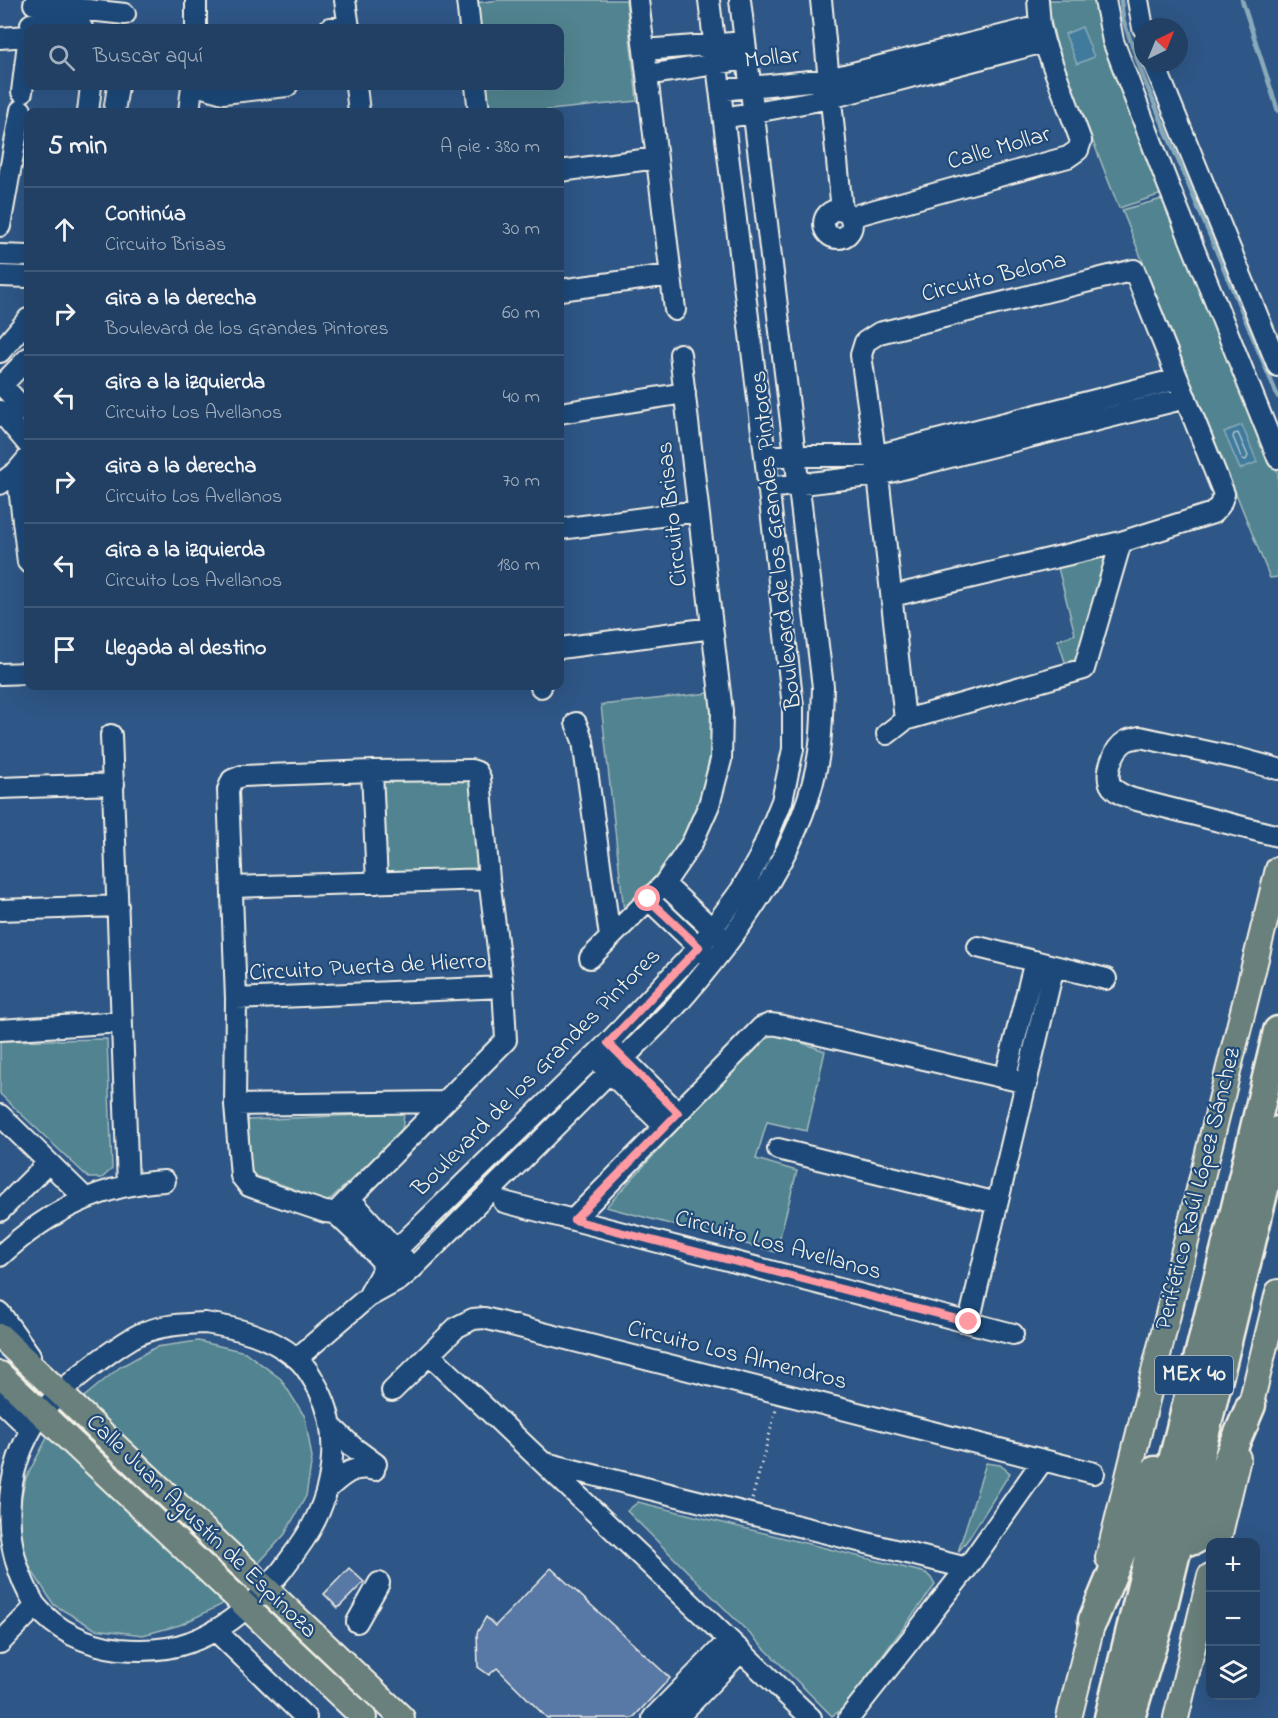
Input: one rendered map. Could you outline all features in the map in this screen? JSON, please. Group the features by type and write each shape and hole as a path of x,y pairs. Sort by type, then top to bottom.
{"highway":[{"name":"Periférico Raúl López Sánchez","path":"1109,1718 1278,1031"},
{"name":"MEX 40","path":"1130,1718 1159,1622 1278,1131"},
{"path":"1093,1620 1194,1371"},
{"path":"1159,1622 1251,1405"}],"main road":[{"name":"Periférico Raúl López Sánchez","path":"1069,1718 1278,869"},
{"path":"1219,1538 1278,1292"},
{"name":"Calle Juan Agustín de Espinoza","path":"0,1336 402,1718"},
{"name":"Calle Juan Agustín de Espinoza","path":"0,1374 36,1421 247,1607 364,1718"},
{"path":"1176,1718 1205,1626 1208,1592"}],"street":[{"path":"196,0 196,24"},
{"path":"342,24 345,0"},
{"path":"467,0 470,24"},
{"path":"638,0 675,310"},
{"name":"Boulevard de los Grandes Pintores","path":"368,1297 390,1257 608,1043 699,947 741,890 773,829 782,801 793,749 793,707 765,456 709,0"},
{"name":"Boulevard de los Grandes Pintores","path":"297,1358 368,1297 406,1274 675,1007 728,944 772,876 805,807 816,770 822,729 823,687 740,0"},
{"name":"Calle Mollar","path":"821,0 829,88 846,214 1068,157 1078,150 1081,141 1042,34 1038,0"},
{"path":"1105,0 1117,52 1278,458"},
{"path":"1138,0 1141,18"},
{"path":"31,24 34,2 100,14 125,14"},
{"path":"0,38 24,34"},
{"path":"829,88 1042,34"},
{"path":"644,50 716,54"},
{"path":"647,75 716,54 746,50"},
{"path":"1158,72 1278,366"},
{"path":"0,226 7,153 21,101 24,78"},
{"name":"Mollar","path":"721,90 750,87 829,88"},
{"name":"Mollar","path":"724,118 754,113 829,88"},
{"path":"88,108 91,90"},
{"path":"115,108 117,90"},
{"path":"189,108 192,90"},
{"path":"213,90 224,93 251,90"},
{"path":"356,90 359,108"},
{"path":"476,90 479,108"},
{"path":"564,170 657,158"},
{"path":"0,255 24,256"},
{"name":"Circuito Belona","path":"892,596 1121,542 1213,513 1220,505 1224,494 1134,270 879,333 865,342 861,356 877,465 905,720"},
{"path":"564,289 670,275"},
{"path":"0,276 24,277"},
{"path":"0,352 24,324"},
{"name":"Circuito Brisas","path":"590,958 664,884 692,843 709,805 721,760 722,711 680,354"},
{"path":"24,362 1,385 24,410"},
{"path":"768,488 798,484 1182,389"},
{"path":"564,412 685,393"},
{"path":"0,411 24,439"},
{"path":"765,456 794,456 877,465"},
{"path":"0,484 23,464"},
{"path":"23,464 24,484"},
{"path":"564,528 698,511"},
{"path":"886,734 905,720 1084,669 1121,542"},
{"path":"564,647 712,628"},
{"path":"0,674 24,673"},
{"path":"576,723 584,741 610,938"},
{"path":"111,735 128,1185"},
{"path":"1278,769 1231,756 1140,737 1128,740 1120,746 1108,778 1119,794 1132,799 1278,836"},
{"name":"Circuito Puerta de Hierro","path":"334,1213 506,1040 480,778 477,772 471,770 242,776 232,780 228,790 236,999 235,1105 240,1170 244,1182 257,1189 334,1213 356,1233 390,1257"},
{"path":"372,771 377,882"},
{"path":"0,788 114,784"},
{"path":"233,887 489,879"},
{"path":"664,884 728,944"},
{"path":"648,899 715,962"},
{"path":"0,910 118,906"},
{"path":"978,947 1106,979"},
{"path":"1005,1077 1035,961"},
{"path":"969,1322 1054,966"},
{"name":"Circuito Puerta de Hierro","path":"236,999 502,987"},
{"path":"0,1030 122,1022"},
{"path":"574,1220 756,1032 770,1024 1027,1083"},
{"path":"608,1043 616,1065 671,1120"},
{"path":"594,1057 616,1065"},
{"path":"235,1105 445,1102"},
{"path":"0,1115 85,1198"},
{"path":"778,1149 997,1203"},
{"path":"0,1210 48,1162"},
{"path":"0,1256 41,1223 85,1198 128,1185 165,1181"},
{"name":"Circuito Puerta de Hierro","path":"350,1199 390,1257 406,1274"},
{"name":"Circuito Los Avellanos","path":"504,1203 1013,1334"},
{"path":"0,1313 55,1388"},
{"name":"Circuito Los Almendros","path":"392,1391 457,1327 473,1319 484,1318 1095,1473"},
{"path":"205,1323 238,1328 266,1339 297,1358 312,1377 326,1403 331,1426 332,1466 327,1490 312,1527 265,1590 247,1607 215,1630 190,1642 158,1649 127,1650 103,1647 76,1637 55,1624 36,1606 19,1580 8,1550 4,1519 7,1488 17,1459 55,1388 141,1334 172,1325 205,1323"},
{"path":"430,1355 811,1718"},
{"path":"0,1400 36,1421"},
{"path":"327,1490 351,1470 375,1467 331,1426"},
{"path":"849,1718 967,1568 1043,1460"},
{"path":"543,1462 967,1568"},
{"path":"357,1623 379,1583"},
{"path":"0,1643 36,1606"},
{"path":"215,1630 306,1718"},
{"path":"653,1718 688,1694 735,1645"},
{"path":"677,1718 688,1694"}],"path":[{"path":"748,1514 781,1394"}],"green space":[{"path":"499,0 626,0 637,101 564,109 487,108 485,90 564,90 564,24 478,24 475,3"},
{"path":"1046,0 1096,0 1165,193 1119,208 1059,54"},
{"path":"1166,198 1278,473 1278,577 1270,578 1122,210"},
{"path":"1118,546 1082,667 1068,671 1058,640 1075,634 1056,560"},
{"path":"709,693 712,713 710,757 705,780 690,823 669,859 624,911 601,705"},
{"path":"374,773 476,774 484,875 382,879"},
{"path":"768,1031 825,1051 807,1131 767,1122 756,1159 797,1171 776,1252 606,1207"},
{"path":"107,1039 112,1169 102,1178 89,1178 0,1094 0,1041"},
{"path":"404,1113 402,1132 325,1204 289,1187 250,1175 248,1120"},
{"path":"198,1341 245,1352 281,1379 305,1417 312,1458 306,1496 285,1534 221,1605 180,1625 143,1635 95,1629 54,1605 25,1560 18,1511 26,1478 48,1436 85,1396 120,1367 156,1347"},
{"path":"986,1463 1000,1465 1010,1473 958,1552"},
{"path":"638,1502 926,1573 935,1585 843,1709 832,1716 627,1511"}],"water":[{"path":"1082,27 1094,57 1077,64 1065,34"},
{"path":"1242,425 1257,462 1240,469 1224,432"}],"building":[{"path":"349,1568 364,1582 338,1608 324,1594"},
{"path":"551,1568 670,1678 633,1718 547,1718 497,1668 489,1675 478,1667 477,1633 486,1617 495,1626"}],"waterway":[{"path":"1121,0 1123,19 1144,79 1278,397"},
{"path":"1242,0 1278,111"}],"route":[{"path":"648,899 699,947 608,1043 678,1113 574,1220 969,1322"}]}
